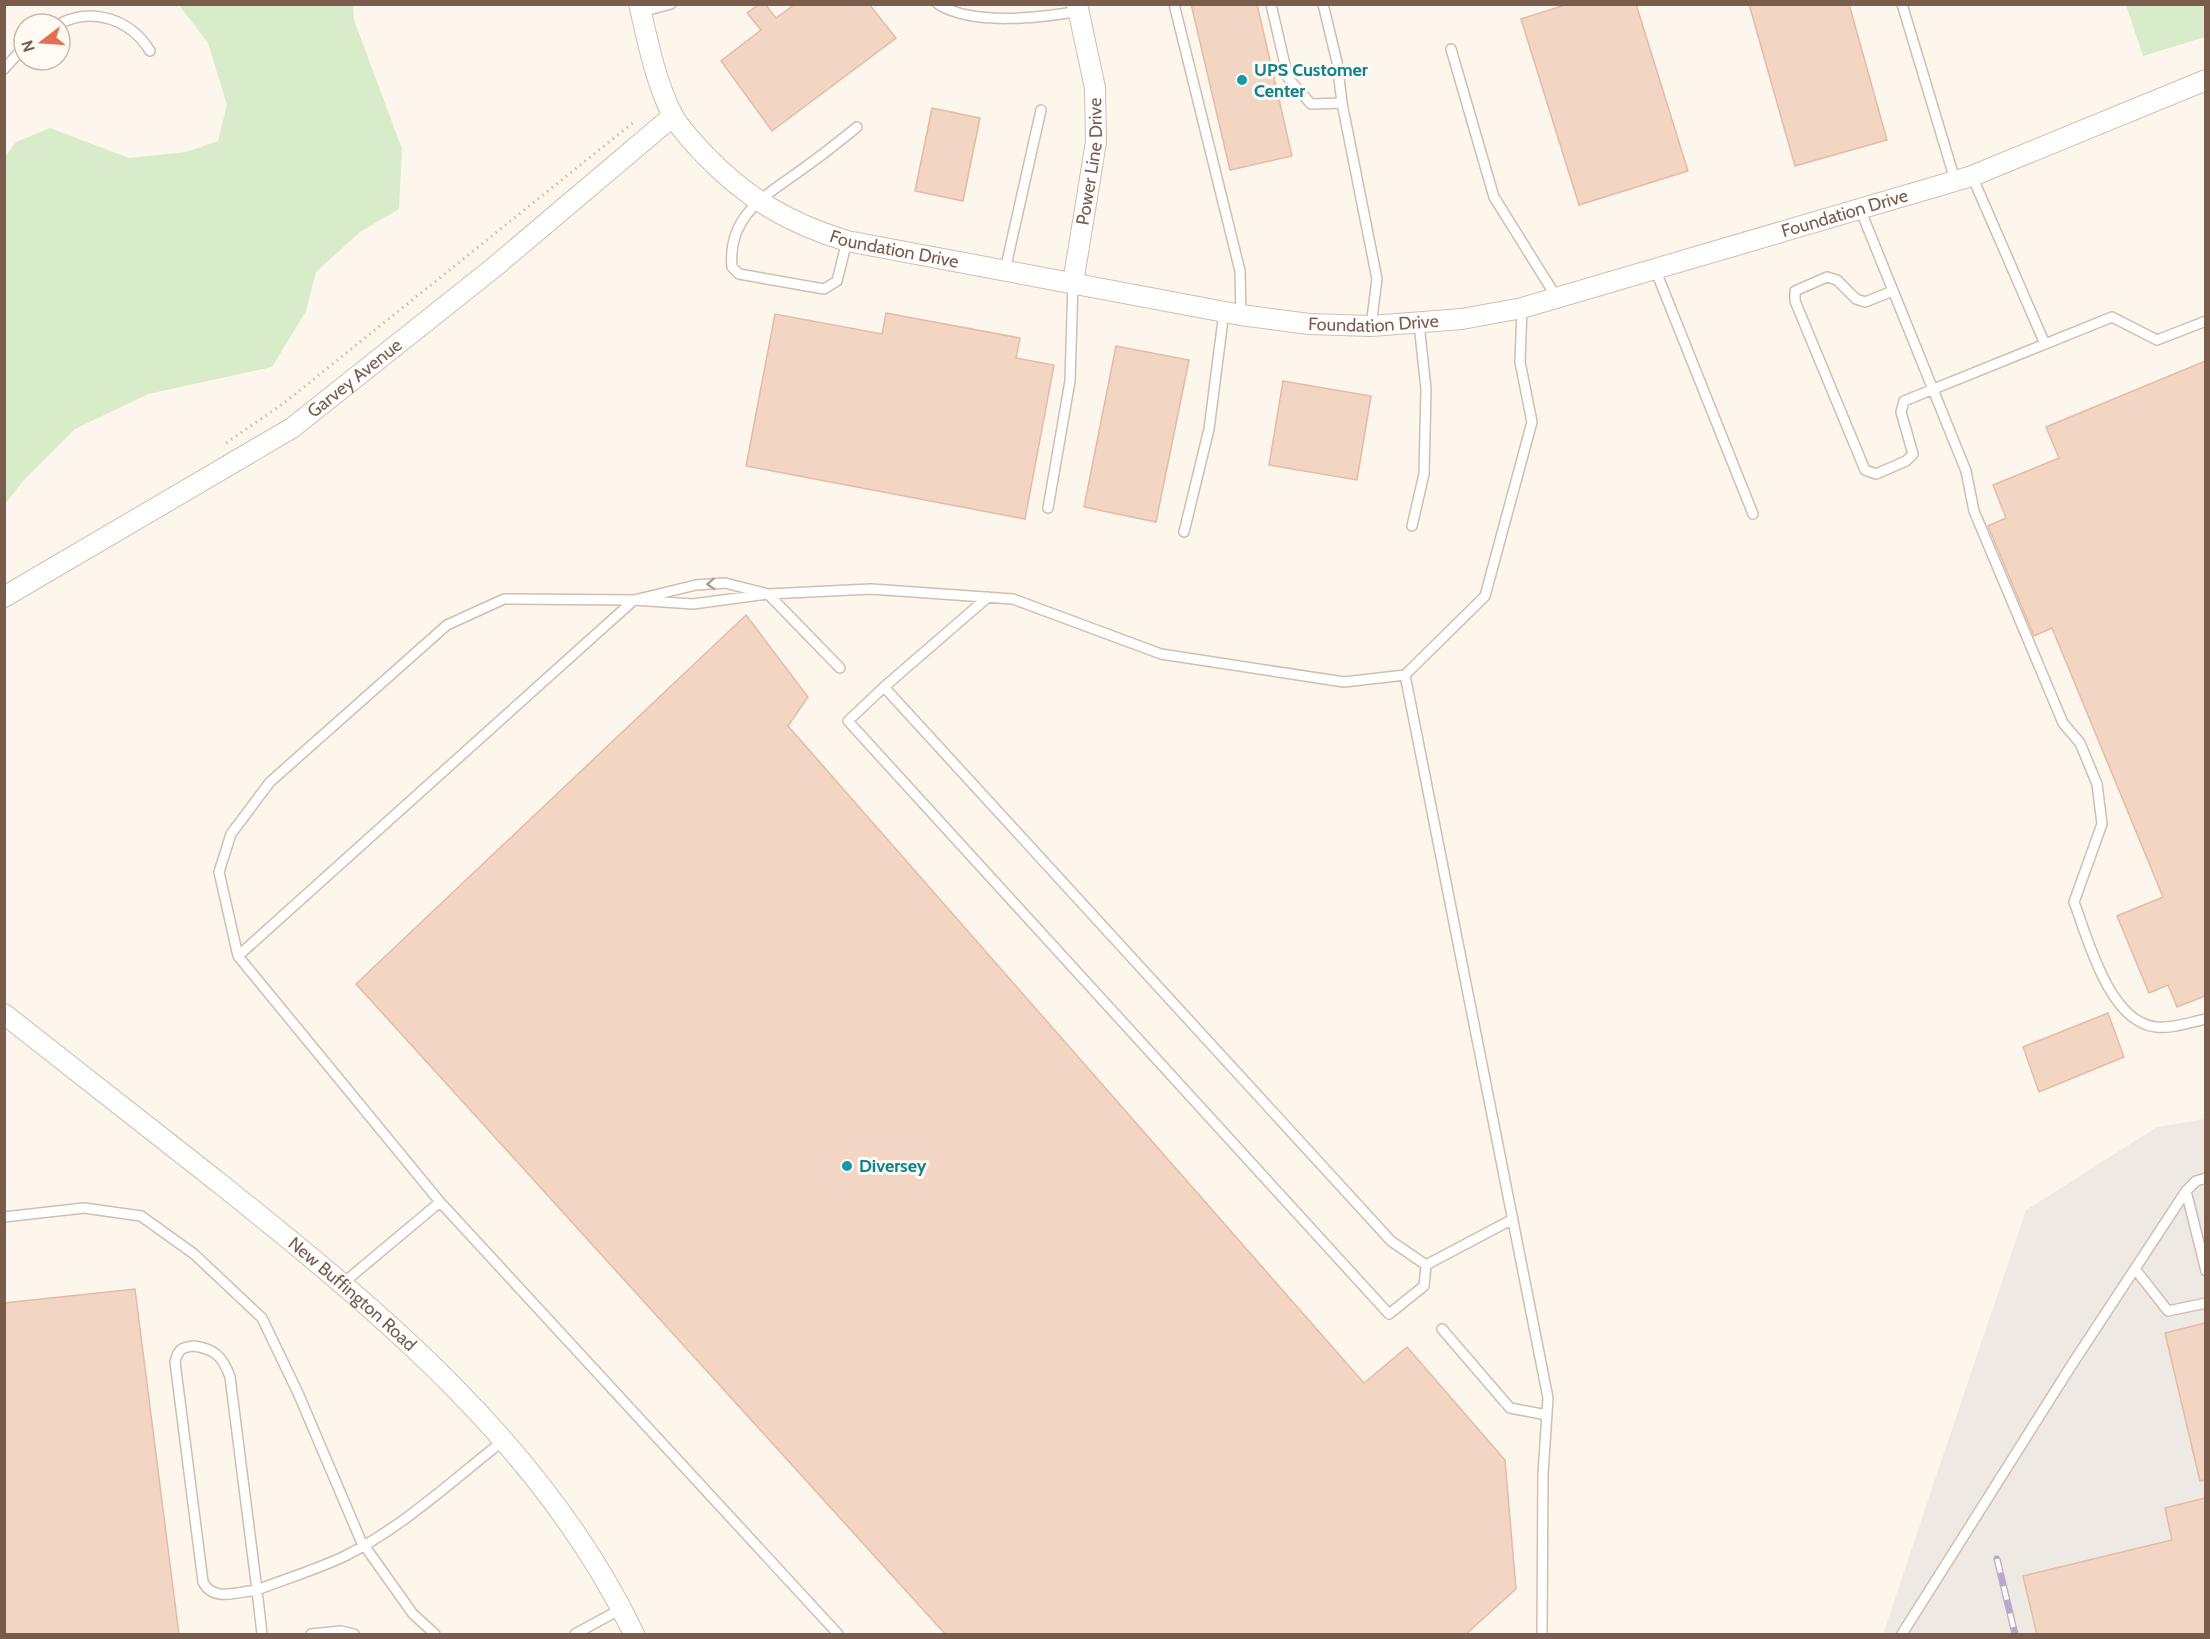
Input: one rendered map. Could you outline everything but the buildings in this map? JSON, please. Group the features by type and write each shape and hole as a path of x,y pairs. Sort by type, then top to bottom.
{"street":[{"name":"Foundation Drive","path":"640,8 656,76 673,116 726,177 766,208 814,231 847,241 1233,314 1309,324 1371,326 1419,324 1522,309 1964,178 2205,80"},
{"name":"Power Line Drive","path":"1073,283 1096,142 1095,88 1078,8"},
{"name":"Garvey Avenue","path":"4,597 292,428 492,269 673,116"},
{"name":"New Buffington Road","path":"4,1014 308,1254 398,1334 527,1466 578,1537 621,1609 633,1635"}],"lane":[{"path":"640,8 671,4"},
{"path":"938,4 947,10 999,18 1036,18 1078,8"},
{"path":"1174,4 1240,271 1209,429 1184,532"},
{"path":"1271,4 1287,78 1311,104 1342,102"},
{"path":"1323,4 1337,62 1342,102 1377,279 1371,326"},
{"path":"1902,4 1964,178 2045,344"},
{"path":"72,19 90,15 111,17 141,37 150,51"},
{"path":"1451,49 1494,197 1557,298"},
{"path":"1005,270 1041,110"},
{"path":"847,241 837,281 824,289 740,274 732,267 731,253 736,231 756,200 808,165 856,127"},
{"path":"1860,209 1966,471 1974,511 2062,723 2080,743 2097,784 2102,824 2074,902 2112,997 2133,1018 2155,1027 2205,1019"},
{"path":"1655,269 1753,514"},
{"path":"1893,291 1865,302 1856,299 1837,280 1827,277 1796,291 1795,301 1865,470 1876,474 1906,461 1913,454 1901,412 1904,401 2112,317 2157,340 2205,321"},
{"path":"1048,508 1070,381 1073,283"},
{"path":"838,1635 440,1202 238,956 219,872 231,834 270,782 447,625 504,600 634,600 693,604 768,594 871,589 1013,599 1161,654 1344,682 1405,675 1485,596 1532,422 1520,362 1522,309"},
{"path":"1412,526 1424,474 1426,389 1419,324"},
{"path":"238,956 634,600 696,585 725,583 768,594 840,668"},
{"path":"988,597 884,687 848,722 1389,1314 1424,1286 1426,1265"},
{"path":"1405,675 1548,1398 1543,1474 1542,1635"},
{"path":"884,687 1391,1241 1426,1265"},
{"path":"1902,1635 2186,1191 2196,1181 2205,1178"},
{"path":"2186,1191 2205,1271"},
{"path":"342,1284 440,1202"},
{"path":"4,1217 84,1208 141,1216 194,1254 261,1318 298,1393 364,1544 413,1614 435,1635"},
{"path":"1426,1265 1513,1219"},
{"path":"2135,1269 2168,1311 2205,1303"},
{"path":"1442,1329 1510,1408 1547,1415"},
{"path":"262,1635 257,1590 230,1377 224,1359 209,1348 184,1347 178,1352 175,1362 203,1582 208,1591 216,1595 257,1590 344,1556 400,1522 504,1440"},
{"path":"575,1635 621,1609"},
{"path":"311,1635 341,1631 354,1635"}],"path":[{"path":"224,444 284,403 638,118"}],"shaded area":[{"path":"2205,1119 2205,1634 1883,1634 2026,1210 2157,1127"}],"green space":[{"path":"179,5 353,5 354,20 402,149 399,209 360,232 316,272 306,311 272,367 148,394 75,429 24,480 5,504 5,157 16,142 50,128 129,158 186,152 218,141 227,105 208,43"},
{"path":"2126,5 2205,5 2205,37 2143,56"}],"railway":[{"path":"1997,1559 2015,1634"}],"place":[{"name":"UPS Customer Center","path":"1242,80"},
{"name":"Diversey","path":"847,1166"}]}
